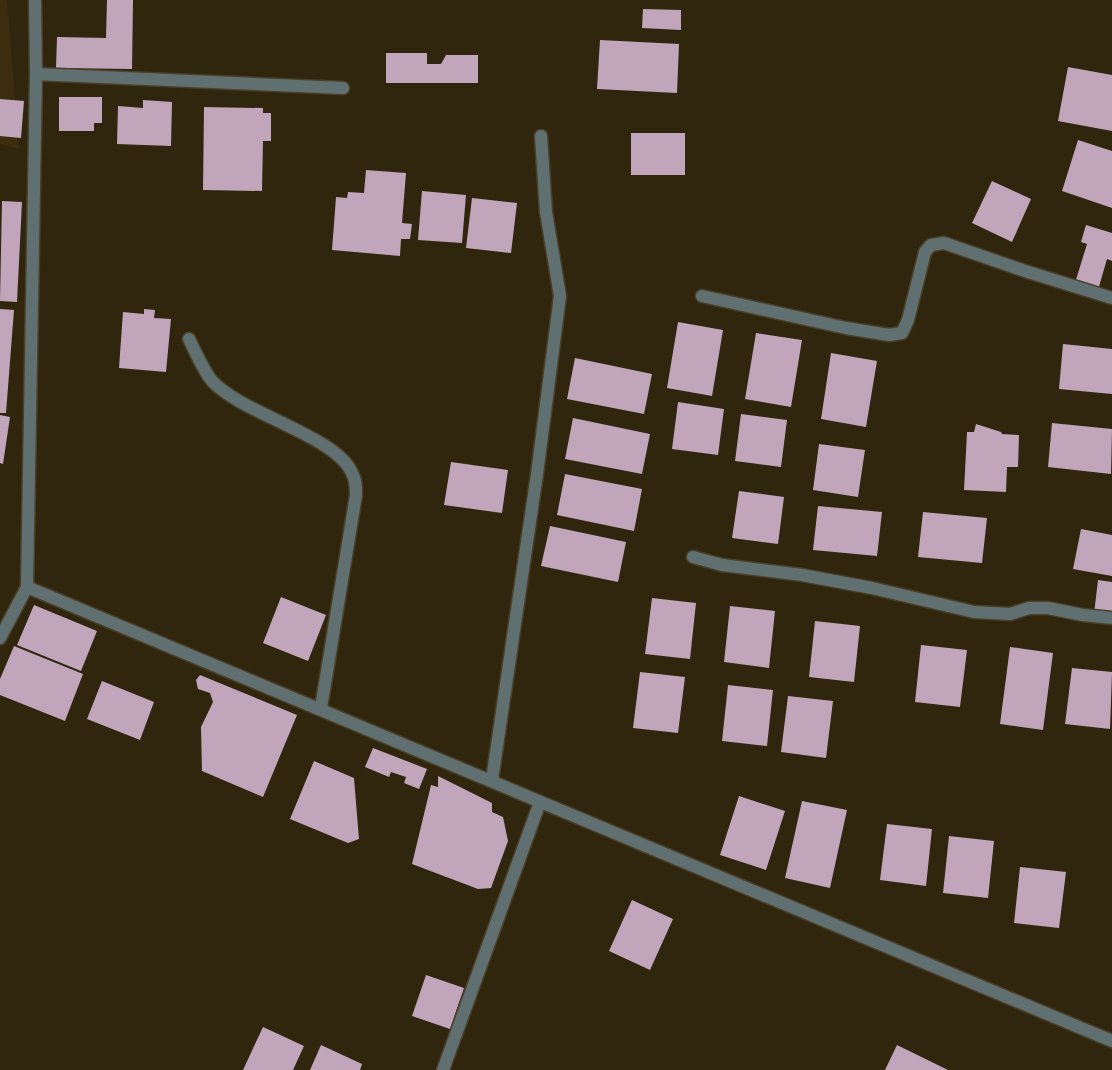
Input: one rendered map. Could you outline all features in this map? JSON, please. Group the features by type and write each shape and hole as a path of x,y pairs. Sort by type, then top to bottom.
{"street":[{"path":"0,638 27,587 36,0"},
{"path":"36,74 343,88"},
{"path":"492,780 537,474 560,296 546,212 541,136"},
{"path":"702,296 846,328 896,335 902,332 908,320 924,252 930,245 944,243 1112,298"},
{"path":"189,340 212,382 240,403 322,444 340,457 352,471 356,483 356,495 321,708"},
{"path":"693,557 722,565 802,575 863,586 974,612 1010,614 1029,608 1048,608 1083,615 1112,618"},
{"path":"27,587 321,708 540,802 1112,1041"},
{"path":"443,1070 540,802"}],"shaded area":[{"path":"0,0 7,0 19,149 0,144"}],"building":[{"path":"107,0 133,0 132,69 56,68 57,37 106,38"},
{"path":"643,9 681,10 681,30 642,28"},
{"path":"600,40 679,44 677,93 597,89"},
{"path":"386,53 427,53 427,64 441,64 446,55 478,55 478,83 386,83"},
{"path":"1068,67 1112,75 1112,131 1058,121"},
{"path":"59,97 102,97 102,123 94,123 94,131 59,131"},
{"path":"0,99 24,101 21,138 0,136"},
{"path":"143,100 172,102 171,146 117,144 118,106 143,108"},
{"path":"204,107 263,108 263,113 271,113 271,141 263,141 262,191 203,190"},
{"path":"631,133 685,133 685,175 631,175"},
{"path":"1078,140 1112,151 1112,208 1062,191"},
{"path":"366,170 406,173 402,223 412,224 410,239 401,239 400,256 332,250 336,197 347,198 348,192 364,193"},
{"path":"992,181 1031,199 1012,242 972,223"},
{"path":"422,191 466,195 462,243 418,240"},
{"path":"472,198 517,203 511,253 466,248"},
{"path":"2,201 22,202 17,302 0,301"},
{"path":"1086,225 1112,233 1112,261 1107,259 1098,290 1075,283 1087,244 1081,242"},
{"path":"0,309 14,310 6,413 0,413"},
{"path":"144,309 155,310 154,318 171,319 166,372 119,368 123,312 144,314"},
{"path":"678,322 723,330 712,396 667,388"},
{"path":"756,333 802,340 791,407 745,399"},
{"path":"1063,344 1112,349 1112,394 1059,389"},
{"path":"831,353 877,361 866,427 821,419"},
{"path":"575,358 652,374 644,414 567,399"},
{"path":"678,402 724,409 718,455 672,449"},
{"path":"741,414 787,420 781,467 735,461"},
{"path":"0,415 10,417 3,464 0,463"},
{"path":"573,418 650,434 642,474 565,459"},
{"path":"1052,423 1112,429 1111,474 1048,467"},
{"path":"976,424 1001,432 1002,434 1019,435 1018,467 1007,467 1006,492 964,490 967,432 974,432"},
{"path":"819,444 865,450 858,497 813,490"},
{"path":"451,462 508,470 502,513 444,505"},
{"path":"565,474 642,489 634,531 557,515"},
{"path":"739,491 784,497 778,544 732,538"},
{"path":"818,506 882,512 877,556 813,550"},
{"path":"923,512 987,518 982,563 918,557"},
{"path":"550,526 626,542 618,582 541,566"},
{"path":"1081,529 1112,535 1112,576 1073,569"},
{"path":"1098,580 1112,582 1112,616 1094,614"},
{"path":"281,597 326,615 308,661 263,643"},
{"path":"652,598 696,603 690,659 645,654"},
{"path":"34,605 97,631 81,671 17,645"},
{"path":"730,606 775,611 769,668 724,662"},
{"path":"815,621 860,626 854,682 809,677"},
{"path":"921,645 967,650 960,707 915,702"},
{"path":"14,646 83,674 65,721 0,695 0,679"},
{"path":"1010,647 1053,653 1043,730 1000,724"},
{"path":"1072,668 1112,672 1110,729 1065,724"},
{"path":"640,672 685,677 678,733 633,728"},
{"path":"200,675 297,715 263,797 202,771 201,727 213,702 210,693 198,689 196,680"},
{"path":"102,681 154,702 140,740 87,719"},
{"path":"728,685 773,690 767,746 722,741"},
{"path":"788,696 833,701 826,758 781,752"},
{"path":"373,748 427,769 419,789 404,783 406,777 391,772 389,777 365,767"},
{"path":"314,761 354,778 359,839 348,843 290,819"},
{"path":"438,776 492,803 492,812 503,817 508,841 491,888 478,889 412,864 431,785 438,787"},
{"path":"739,796 785,811 766,870 720,855"},
{"path":"802,801 847,810 830,888 785,878"},
{"path":"887,824 932,829 926,886 880,880"},
{"path":"949,836 994,841 988,898 943,893"},
{"path":"1020,867 1066,872 1059,928 1014,923"},
{"path":"632,900 673,919 650,970 609,951"},
{"path":"426,975 464,988 450,1029 412,1016"},
{"path":"263,1027 304,1046 293,1070 243,1070"},
{"path":"321,1045 362,1064 360,1070 310,1070"},
{"path":"897,1045 948,1070 885,1070"}]}
